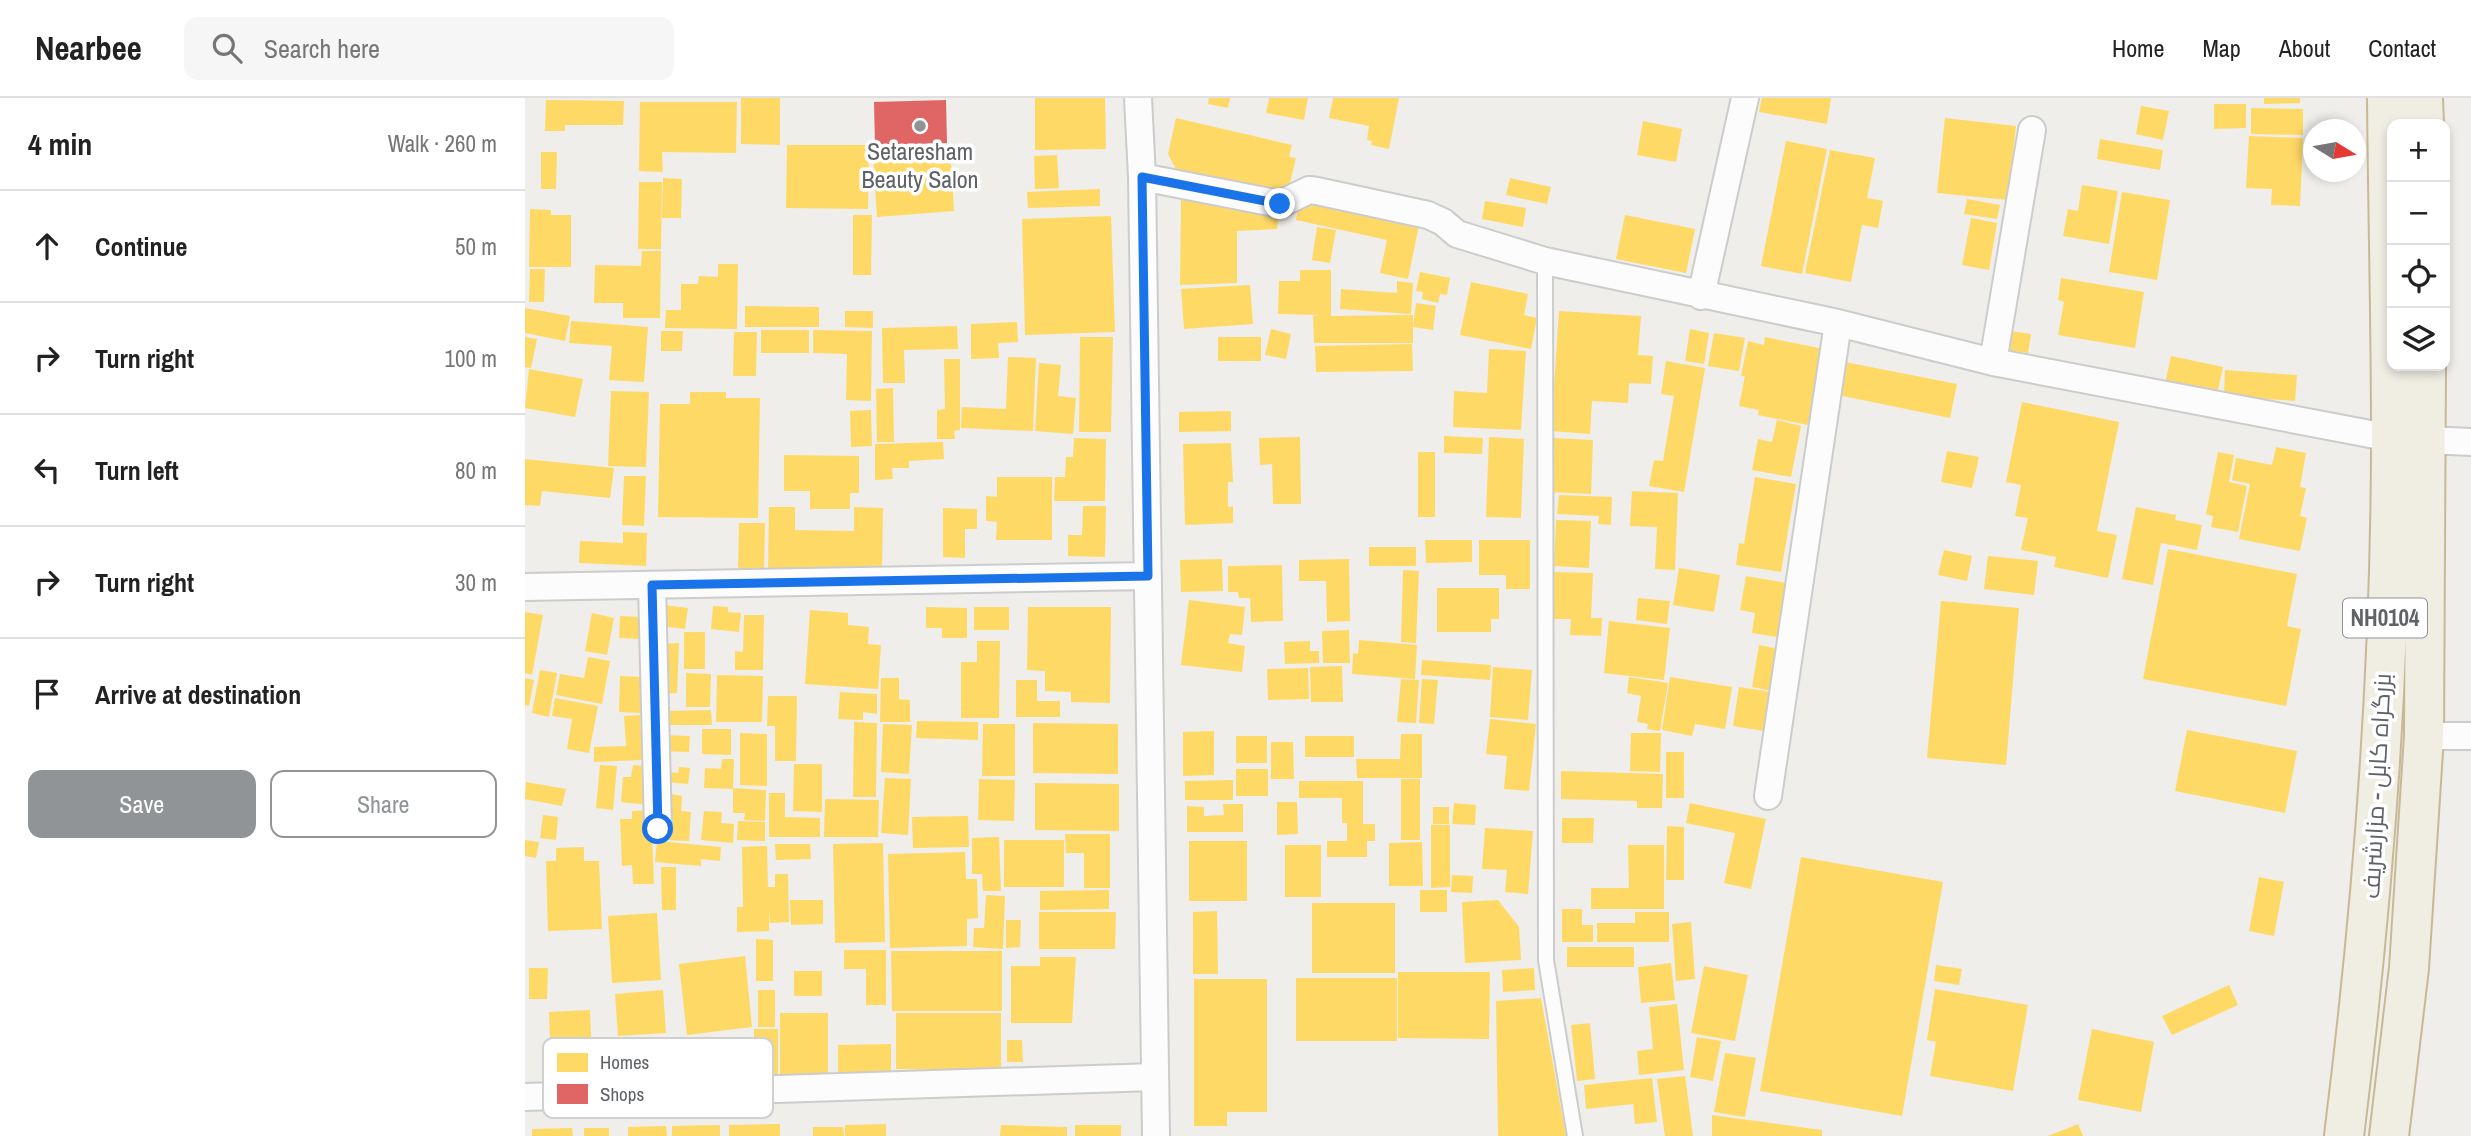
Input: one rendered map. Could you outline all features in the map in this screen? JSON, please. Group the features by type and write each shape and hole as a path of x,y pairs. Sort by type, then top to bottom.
{"highway":[{"name":"بزرگراه کابل - مزارشریف","path":"2387,98 2409,439 2424,736 2409,968 2389,1136"},
{"path":"2423,98 2424,119"},
{"name":"بزرگراه کابل - مزارشریف","path":"2344,1136 2365,968 2409,439 2425,371"}],"street":[{"path":"1138,98 1142,177 1156,1136"},
{"path":"1701,296 1745,98"},
{"path":"1993,362 2032,130"},
{"path":"1142,177 1280,204 1309,190 1317,191 1428,215 1443,222 1457,234 1545,261 1838,323 1993,362 2409,439 2471,442"},
{"path":"1768,796 1838,323"},
{"path":"525,587 1148,576"},
{"path":"652,585 658,829"},
{"path":"2424,736 2471,736"},
{"path":"773,1089 1155,1077"},
{"path":"525,1097 543,1096"}],"lane":[{"path":"1545,261 1546,960 1575,1136"}],"building: Homes":[{"path":"741,98 780,98 780,145 741,144"},
{"path":"1035,98 1105,98 1106,149 1035,150"},
{"path":"1209,98 1230,98 1228,108 1208,104"},
{"path":"1269,98 1308,98 1304,120 1266,113"},
{"path":"1333,98 1399,98 1389,149 1371,145 1372,141 1367,140 1369,126 1329,118"},
{"path":"1762,98 1831,98 1827,124 1759,112"},
{"path":"2264,98 2300,98 2300,103 2264,104"},
{"path":"546,100 624,101 623,125 565,125 565,131 545,131"},
{"path":"640,102 737,102 736,153 662,152 663,172 639,171"},
{"path":"2214,104 2246,104 2246,128 2214,129"},
{"path":"2141,106 2169,111 2163,140 2136,134"},
{"path":"2251,108 2303,109 2303,135 2251,134"},
{"path":"1176,118 1292,145 1289,157 1296,158 1289,187 1283,185 1280,197 1179,175 1168,154"},
{"path":"1945,118 2016,126 2008,200 1937,193"},
{"path":"1643,121 1682,129 1676,162 1637,155"},
{"path":"2249,136 2303,138 2300,206 2271,205 2272,189 2246,188"},
{"path":"2100,139 2163,150 2160,170 2097,159"},
{"path":"1786,141 1827,149 1802,274 1761,266"},
{"path":"787,145 869,145 868,209 786,208"},
{"path":"950,147 954,211 877,217 873,153"},
{"path":"1830,150 1875,158 1867,198 1883,201 1878,228 1862,225 1851,282 1805,273"},
{"path":"541,152 557,152 556,189 541,189"},
{"path":"1057,155 1059,188 1035,189 1034,156"},
{"path":"663,178 682,179 681,218 662,218"},
{"path":"1510,178 1551,187 1547,204 1506,195"},
{"path":"639,182 662,182 661,249 638,249"},
{"path":"2082,185 2118,191 2109,244 2063,236 2068,209 2078,211"},
{"path":"1100,189 1100,206 1028,208 1027,192"},
{"path":"2122,192 2170,200 2157,280 2109,272"},
{"path":"1181,199 1280,207 1277,229 1237,231 1237,283 1180,285"},
{"path":"1967,199 2000,205 1997,219 1964,214"},
{"path":"1300,200 1419,225 1408,279 1380,273 1387,240 1296,220"},
{"path":"1485,201 1526,208 1523,227 1482,219"},
{"path":"530,209 551,210 551,215 571,215 571,267 529,267"},
{"path":"853,215 872,215 871,275 853,275"},
{"path":"1625,215 1695,229 1686,273 1616,259"},
{"path":"1111,216 1115,332 1025,335 1022,219"},
{"path":"1971,218 1997,223 1989,270 1962,265"},
{"path":"1317,227 1336,230 1330,263 1312,260"},
{"path":"642,251 661,251 660,318 623,318 623,303 594,303 595,265 641,266"},
{"path":"718,264 738,264 737,329 665,328 666,310 681,310 681,284 698,284 699,276 718,277"},
{"path":"530,269 545,269 544,302 529,302"},
{"path":"1300,270 1331,270 1331,316 1413,315 1413,343 1314,343 1313,316 1321,315 1278,314 1279,281 1300,281"},
{"path":"1420,272 1450,278 1447,295 1440,294 1438,303 1422,299 1423,292 1416,291"},
{"path":"2061,278 2144,292 2135,348 2058,335 2064,302 2058,300"},
{"path":"1397,281 1413,283 1411,314 1340,309 1341,289 1397,293"},
{"path":"1471,282 1528,294 1524,315 1537,318 1531,349 1460,335"},
{"path":"1250,285 1253,324 1184,329 1181,289"},
{"path":"1416,303 1436,306 1433,330 1413,327"},
{"path":"745,306 819,307 819,327 745,327"},
{"path":"525,308 570,316 565,341 525,333"},
{"path":"845,311 873,311 873,328 845,327"},
{"path":"1559,311 1641,316 1638,355 1653,356 1651,384 1629,383 1628,403 1592,401 1590,434 1551,431"},
{"path":"571,321 648,327 644,382 609,380 612,346 569,343"},
{"path":"1017,322 1018,342 998,343 999,358 971,359 971,324"},
{"path":"957,326 958,349 904,350 905,383 883,383 882,328"},
{"path":"1271,329 1291,334 1286,359 1265,355"},
{"path":"1690,329 1709,333 1704,364 1685,361"},
{"path":"761,330 809,330 809,353 761,353"},
{"path":"813,330 872,331 871,401 846,400 847,354 813,353"},
{"path":"661,331 683,331 682,351 661,351"},
{"path":"2010,331 2031,334 2028,353 2007,350"},
{"path":"734,332 757,332 756,376 733,376"},
{"path":"1714,333 1745,338 1739,371 1708,366"},
{"path":"525,337 537,339 531,368 525,367"},
{"path":"1080,337 1113,337 1111,432 1079,432"},
{"path":"1218,337 1261,337 1261,361 1218,361"},
{"path":"1765,337 1823,349 1808,425 1758,415 1759,410 1739,406 1745,376 1741,376 1748,341 1764,345"},
{"path":"1412,344 1413,371 1316,372 1315,346"},
{"path":"1489,349 1526,351 1521,430 1453,427 1454,391 1487,393"},
{"path":"2171,356 2223,367 2217,394 2165,384"},
{"path":"1008,357 1036,358 1033,431 961,428 962,407 1006,409"},
{"path":"944,359 960,359 960,430 954,431 955,439 937,439 937,410 945,409"},
{"path":"1666,361 1705,368 1684,492 1649,486 1654,460 1663,461 1674,396 1661,394"},
{"path":"1845,362 1957,384 1950,418 1838,395"},
{"path":"1039,363 1061,365 1058,396 1076,398 1073,434 1035,431"},
{"path":"529,369 583,379 575,417 525,408"},
{"path":"2225,370 2297,375 2295,401 2224,396"},
{"path":"893,388 894,442 877,442 876,389"},
{"path":"611,391 649,392 646,467 608,466"},
{"path":"690,392 726,392 726,398 760,398 758,518 658,517 660,404 690,404"},
{"path":"2022,402 2119,422 2097,531 2117,535 2108,578 2054,567 2056,557 2021,550 2028,518 2015,516 2021,485 2006,482"},
{"path":"871,410 872,446 851,447 850,411"},
{"path":"1231,411 1231,431 1179,432 1179,412"},
{"path":"1777,420 1801,426 1791,477 1752,470 1758,439 1772,442"},
{"path":"1444,436 1483,438 1482,454 1444,453"},
{"path":"1300,437 1301,504 1273,504 1272,464 1260,465 1259,438"},
{"path":"1489,437 1524,439 1521,518 1486,517"},
{"path":"1074,438 1106,439 1105,501 1054,501 1055,477 1065,477 1066,457 1073,457"},
{"path":"1553,438 1593,440 1591,494 1550,492"},
{"path":"943,442 944,459 909,461 909,468 892,468 893,479 875,480 875,444"},
{"path":"1231,443 1233,482 1228,482 1228,507 1233,506 1233,523 1185,525 1183,444"},
{"path":"2276,447 2306,453 2300,487 2306,488 2300,516 2307,518 2300,551 2239,539 2250,484 2232,480 2236,458 2272,465"},
{"path":"1947,451 1979,457 1972,488 1941,482"},
{"path":"1418,452 1435,452 1435,517 1418,517"},
{"path":"2218,452 2234,455 2229,482 2247,486 2238,532 2211,527 2213,516 2206,514"},
{"path":"784,455 859,456 859,493 850,493 850,509 810,509 810,491 784,491"},
{"path":"525,459 614,468 610,498 542,491 540,506 525,505"},
{"path":"624,476 646,476 644,526 622,525"},
{"path":"997,477 1052,477 1052,540 996,540 997,522 986,521 986,496 997,497"},
{"path":"1755,477 1796,484 1781,572 1736,565 1739,543 1744,544"},
{"path":"1632,491 1678,493 1675,570 1655,569 1657,527 1630,526"},
{"path":"1559,495 1612,497 1611,525 1598,524 1599,516 1557,514"},
{"path":"1083,506 1106,506 1105,557 1068,556 1068,535 1082,535"},
{"path":"769,507 795,507 795,530 854,531 854,507 883,508 882,572 768,571"},
{"path":"2136,507 2176,515 2175,520 2202,525 2197,550 2161,543 2153,585 2122,579"},
{"path":"943,508 977,509 977,529 965,529 965,558 943,557"},
{"path":"1556,520 1591,521 1589,568 1554,566"},
{"path":"739,523 765,523 764,571 738,571"},
{"path":"623,532 647,533 646,566 579,563 580,541 623,543"},
{"path":"1425,540 1472,540 1472,562 1426,563"},
{"path":"1479,540 1530,540 1530,589 1506,589 1506,575 1479,575"},
{"path":"1369,547 1416,547 1416,566 1369,566"},
{"path":"2168,549 2297,574 2287,626 2301,629 2286,706 2143,679"},
{"path":"1944,550 1972,556 1967,581 1938,575"},
{"path":"1988,556 2038,561 2034,595 1984,589"},
{"path":"1222,559 1223,591 1181,592 1180,560"},
{"path":"1349,559 1350,621 1327,622 1326,581 1299,581 1299,560"},
{"path":"1282,565 1283,621 1251,622 1250,598 1239,598 1238,592 1228,592 1228,566"},
{"path":"1679,568 1720,575 1714,612 1673,605"},
{"path":"1403,570 1419,571 1416,643 1401,642"},
{"path":"1554,572 1593,573 1591,618 1602,618 1601,636 1570,635 1571,619 1552,619"},
{"path":"1746,576 1787,583 1777,637 1752,633 1755,613 1740,610"},
{"path":"1437,588 1499,588 1499,619 1491,619 1491,632 1437,632"},
{"path":"1638,598 1670,601 1667,624 1636,620"},
{"path":"1189,600 1245,607 1242,635 1230,634 1228,643 1245,646 1242,672 1181,665"},
{"path":"1941,601 2019,608 2006,765 1927,758"},
{"path":"664,605 688,608 685,629 661,626"},
{"path":"713,606 728,607 728,612 741,613 739,632 711,629"},
{"path":"926,607 967,608 967,638 942,638 942,628 926,628"},
{"path":"974,607 1009,607 1009,630 974,630"},
{"path":"1028,607 1111,607 1110,703 1071,702 1071,692 1045,691 1045,671 1027,670"},
{"path":"810,610 848,613 848,625 869,627 868,644 881,645 878,689 805,684"},
{"path":"525,612 543,615 532,675 525,673"},
{"path":"592,613 614,618 607,655 585,651"},
{"path":"744,615 764,615 763,670 735,670 735,651 743,652"},
{"path":"620,616 642,617 641,639 619,638"},
{"path":"1609,621 1670,628 1664,680 1604,673"},
{"path":"1349,630 1350,663 1323,663 1322,631"},
{"path":"684,632 705,632 705,669 684,669"},
{"path":"1359,640 1417,645 1415,679 1352,674 1353,653 1358,654"},
{"path":"977,641 1000,641 999,718 961,718 961,662 977,662"},
{"path":"1310,641 1310,651 1319,651 1319,663 1285,664 1284,642"},
{"path":"679,643 677,693 663,694 662,644"},
{"path":"1759,645 1779,649 1772,691 1752,687"},
{"path":"588,657 610,661 602,704 556,695 560,674 584,678"},
{"path":"1422,660 1491,665 1490,680 1421,675"},
{"path":"1342,666 1343,702 1311,702 1310,667"},
{"path":"1493,667 1532,670 1528,720 1490,717"},
{"path":"1308,668 1309,699 1268,700 1267,669"},
{"path":"540,670 557,673 549,717 532,713"},
{"path":"686,673 711,674 710,707 686,707"},
{"path":"717,675 763,676 762,722 716,722"},
{"path":"620,676 643,677 642,713 619,712"},
{"path":"1629,677 1668,683 1660,731 1647,729 1648,724 1637,722 1641,696 1627,693"},
{"path":"1670,677 1732,687 1725,729 1695,724 1692,736 1662,730"},
{"path":"525,678 534,680 529,706 525,705"},
{"path":"881,678 899,678 899,699 910,700 910,722 880,722"},
{"path":"1401,679 1419,680 1416,723 1397,722"},
{"path":"1422,679 1438,680 1434,724 1419,723"},
{"path":"1016,680 1037,680 1037,701 1060,701 1060,717 1016,717"},
{"path":"1739,687 1771,692 1764,731 1733,726"},
{"path":"840,692 877,694 877,714 863,712 863,720 838,719"},
{"path":"768,696 797,696 796,761 775,761 775,726 767,726"},
{"path":"555,698 598,706 589,753 567,749 572,719 552,716"},
{"path":"711,710 712,725 663,725 662,711"},
{"path":"640,715 642,760 594,762 594,747 626,746 624,716"},
{"path":"1490,719 1536,724 1529,791 1504,789 1507,756 1486,754"},
{"path":"917,721 978,722 978,740 916,738"},
{"path":"854,722 877,723 876,797 853,797"},
{"path":"1033,723 1118,724 1118,774 1033,773"},
{"path":"883,724 912,725 909,774 881,772"},
{"path":"983,724 1015,724 1015,776 982,776"},
{"path":"702,729 731,729 731,755 702,754"},
{"path":"2187,730 2297,751 2285,813 2175,791"},
{"path":"1214,731 1214,775 1183,776 1183,732"},
{"path":"740,733 767,734 767,786 740,785"},
{"path":"1631,733 1661,733 1660,772 1630,771"},
{"path":"1401,734 1422,734 1422,778 1357,778 1356,759 1400,759"},
{"path":"662,735 690,736 689,752 661,751"},
{"path":"1236,736 1267,736 1267,763 1236,763"},
{"path":"1305,736 1354,736 1354,757 1305,757"},
{"path":"1271,742 1293,742 1294,779 1271,779"},
{"path":"1666,752 1684,752 1684,798 1666,798"},
{"path":"722,759 734,759 733,789 704,788 705,768 721,769"},
{"path":"794,764 822,764 822,812 793,811"},
{"path":"600,765 617,766 613,810 596,808"},
{"path":"633,765 645,766 648,805 621,802 623,777 631,777"},
{"path":"679,767 690,768 688,784 666,782 667,772 678,773"},
{"path":"1236,769 1268,769 1268,796 1236,796"},
{"path":"1561,771 1663,774 1662,808 1637,808 1637,801 1561,799"},
{"path":"885,778 911,779 908,835 881,833"},
{"path":"979,779 1015,780 1014,821 978,820"},
{"path":"1401,779 1420,779 1420,840 1401,840"},
{"path":"1233,780 1233,800 1185,800 1185,781"},
{"path":"1299,781 1363,781 1363,824 1375,824 1375,841 1367,841 1367,857 1327,857 1327,841 1347,841 1347,823 1342,823 1342,798 1299,798"},
{"path":"526,782 566,789 562,806 525,799"},
{"path":"1035,783 1119,784 1119,831 1035,830"},
{"path":"733,788 766,790 765,821 744,820 745,813 733,813"},
{"path":"769,793 785,793 785,817 820,818 820,837 769,837"},
{"path":"671,794 682,796 681,811 691,812 689,841 667,840"},
{"path":"825,799 879,800 878,837 824,837"},
{"path":"1277,802 1297,802 1298,834 1277,835"},
{"path":"1454,803 1476,805 1475,825 1452,824"},
{"path":"1690,803 1766,819 1751,889 1724,883 1735,833 1686,823"},
{"path":"1223,804 1243,804 1243,832 1187,832 1187,806 1204,807 1204,816 1224,815"},
{"path":"1433,807 1449,807 1449,824 1433,824"},
{"path":"651,810 654,884 633,884 632,865 622,866 620,819 632,819 632,811"},
{"path":"704,811 722,812 721,823 734,824 733,843 701,840"},
{"path":"543,815 558,817 556,840 540,838"},
{"path":"968,816 969,847 913,848 912,817"},
{"path":"1562,818 1594,818 1593,843 1562,843"},
{"path":"738,821 765,822 765,841 737,840"},
{"path":"1431,825 1450,825 1450,887 1431,888"},
{"path":"1667,826 1684,827 1684,880 1666,880"},
{"path":"1485,828 1533,831 1528,894 1505,892 1507,870 1482,869"},
{"path":"1065,834 1110,834 1110,888 1084,888 1084,853 1066,853"},
{"path":"999,837 1001,891 983,891 982,874 972,874 972,838"},
{"path":"525,840 539,842 536,858 525,856"},
{"path":"1004,840 1064,840 1064,887 1004,887"},
{"path":"657,841 721,847 720,861 701,859 701,866 655,862"},
{"path":"1189,841 1247,841 1247,901 1189,901"},
{"path":"1422,842 1423,886 1389,886 1389,843"},
{"path":"883,843 885,942 835,943 833,844"},
{"path":"775,844 810,844 811,859 776,860"},
{"path":"1285,845 1321,845 1321,897 1285,897"},
{"path":"1628,845 1664,845 1664,909 1591,909 1591,888 1629,888"},
{"path":"767,846 768,887 775,887 775,874 788,874 789,922 770,923 769,911 769,931 737,932 737,907 743,907 742,847"},
{"path":"584,847 584,861 599,861 602,929 548,931 546,861 556,861 556,848"},
{"path":"965,852 966,879 977,879 978,918 967,919 967,946 890,948 888,854"},
{"path":"1801,857 1943,882 1902,1116 1760,1091"},
{"path":"661,867 676,867 676,910 662,910"},
{"path":"1452,875 1473,876 1472,893 1451,892"},
{"path":"2259,877 2284,882 2274,936 2249,931"},
{"path":"1109,890 1109,909 1040,910 1040,891"},
{"path":"1420,890 1447,890 1447,912 1420,912"},
{"path":"986,895 1005,896 1003,949 973,947 974,928 984,928"},
{"path":"790,900 823,900 823,924 791,925"},
{"path":"1498,900 1519,927 1521,960 1465,963 1462,902"},
{"path":"1312,903 1395,903 1395,973 1312,973"},
{"path":"1562,909 1582,909 1582,925 1593,925 1593,942 1562,942"},
{"path":"1217,911 1218,974 1193,974 1193,912"},
{"path":"1039,912 1116,912 1115,949 1039,949"},
{"path":"1635,912 1669,912 1669,942 1597,942 1597,923 1635,923"},
{"path":"657,913 661,980 612,983 608,916"},
{"path":"1006,920 1021,920 1020,947 1006,948"},
{"path":"1691,922 1695,979 1676,981 1672,924"},
{"path":"756,939 773,940 773,981 756,981"},
{"path":"1567,947 1634,947 1634,967 1567,967"},
{"path":"844,950 886,950 886,1005 866,1005 866,969 844,969"},
{"path":"891,951 1002,951 1002,1011 892,1011"},
{"path":"745,956 752,1027 687,1035 679,964"},
{"path":"1040,957 1076,957 1072,1023 1011,1023 1011,966 1040,966"},
{"path":"1671,963 1675,1000 1641,1003 1638,967"},
{"path":"1936,965 1962,969 1959,985 1934,981"},
{"path":"1704,966 1748,975 1735,1041 1691,1033"},
{"path":"529,968 548,968 547,999 529,999"},
{"path":"1534,968 1535,990 1503,992 1502,970"},
{"path":"794,971 822,971 822,996 794,996"},
{"path":"1398,972 1490,972 1489,1039 1398,1038"},
{"path":"1296,978 1397,978 1397,1041 1296,1041"},
{"path":"1194,979 1267,979 1267,1112 1227,1112 1227,1126 1194,1126"},
{"path":"2229,985 2238,1005 2172,1035 2162,1016"},
{"path":"1935,989 2028,1005 2013,1091 1930,1076 1936,1042 1927,1040"},
{"path":"663,990 666,1033 618,1036 615,994"},
{"path":"758,990 775,990 775,1027 758,1027"},
{"path":"1541,998 1566,1136 1498,1136 1496,1001"},
{"path":"1677,1004 1684,1070 1639,1075 1637,1051 1653,1049 1649,1007"},
{"path":"590,1010 591,1038 550,1038 549,1012"},
{"path":"780,1013 828,1013 828,1077 780,1077"},
{"path":"896,1013 1001,1013 1001,1070 896,1069"},
{"path":"1590,1023 1595,1079 1577,1081 1571,1025"},
{"path":"754,1029 778,1029 778,1077 773,1077 773,1038 754,1038"},
{"path":"2092,1029 2154,1042 2141,1112 2078,1100"},
{"path":"1697,1037 1721,1041 1713,1081 1690,1077"},
{"path":"1007,1040 1022,1040 1023,1062 1007,1062"},
{"path":"891,1044 891,1073 838,1073 838,1045"},
{"path":"1725,1053 1756,1058 1745,1117 1714,1112"},
{"path":"1685,1076 1693,1136 1665,1136 1657,1079"},
{"path":"1652,1078 1657,1122 1635,1124 1633,1104 1586,1109 1584,1085"},
{"path":"1712,1115 1822,1130 1822,1136 1712,1136"},
{"path":"780,1124 780,1136 729,1136 729,1125"},
{"path":"886,1124 886,1136 845,1136 845,1125"},
{"path":"2078,1124 2083,1136 2048,1136"},
{"path":"720,1125 720,1136 672,1136 672,1126"},
{"path":"1001,1125 1067,1127 1067,1136 1000,1136"},
{"path":"1075,1125 1121,1125 1121,1136 1075,1136"},
{"path":"666,1126 667,1136 628,1136 628,1127"},
{"path":"813,1127 843,1127 844,1136 813,1136"},
{"path":"572,1128 573,1136 532,1136 532,1129"},
{"path":"584,1128 609,1128 609,1136 584,1136"}],"building: Shops":[{"path":"946,100 947,143 875,145 874,102"}],"place":[{"name":"Setaresham Beauty Salon","path":"920,126"}],"route":[{"path":"658,829 652,585 1148,576 1142,177 1280,204"}]}
